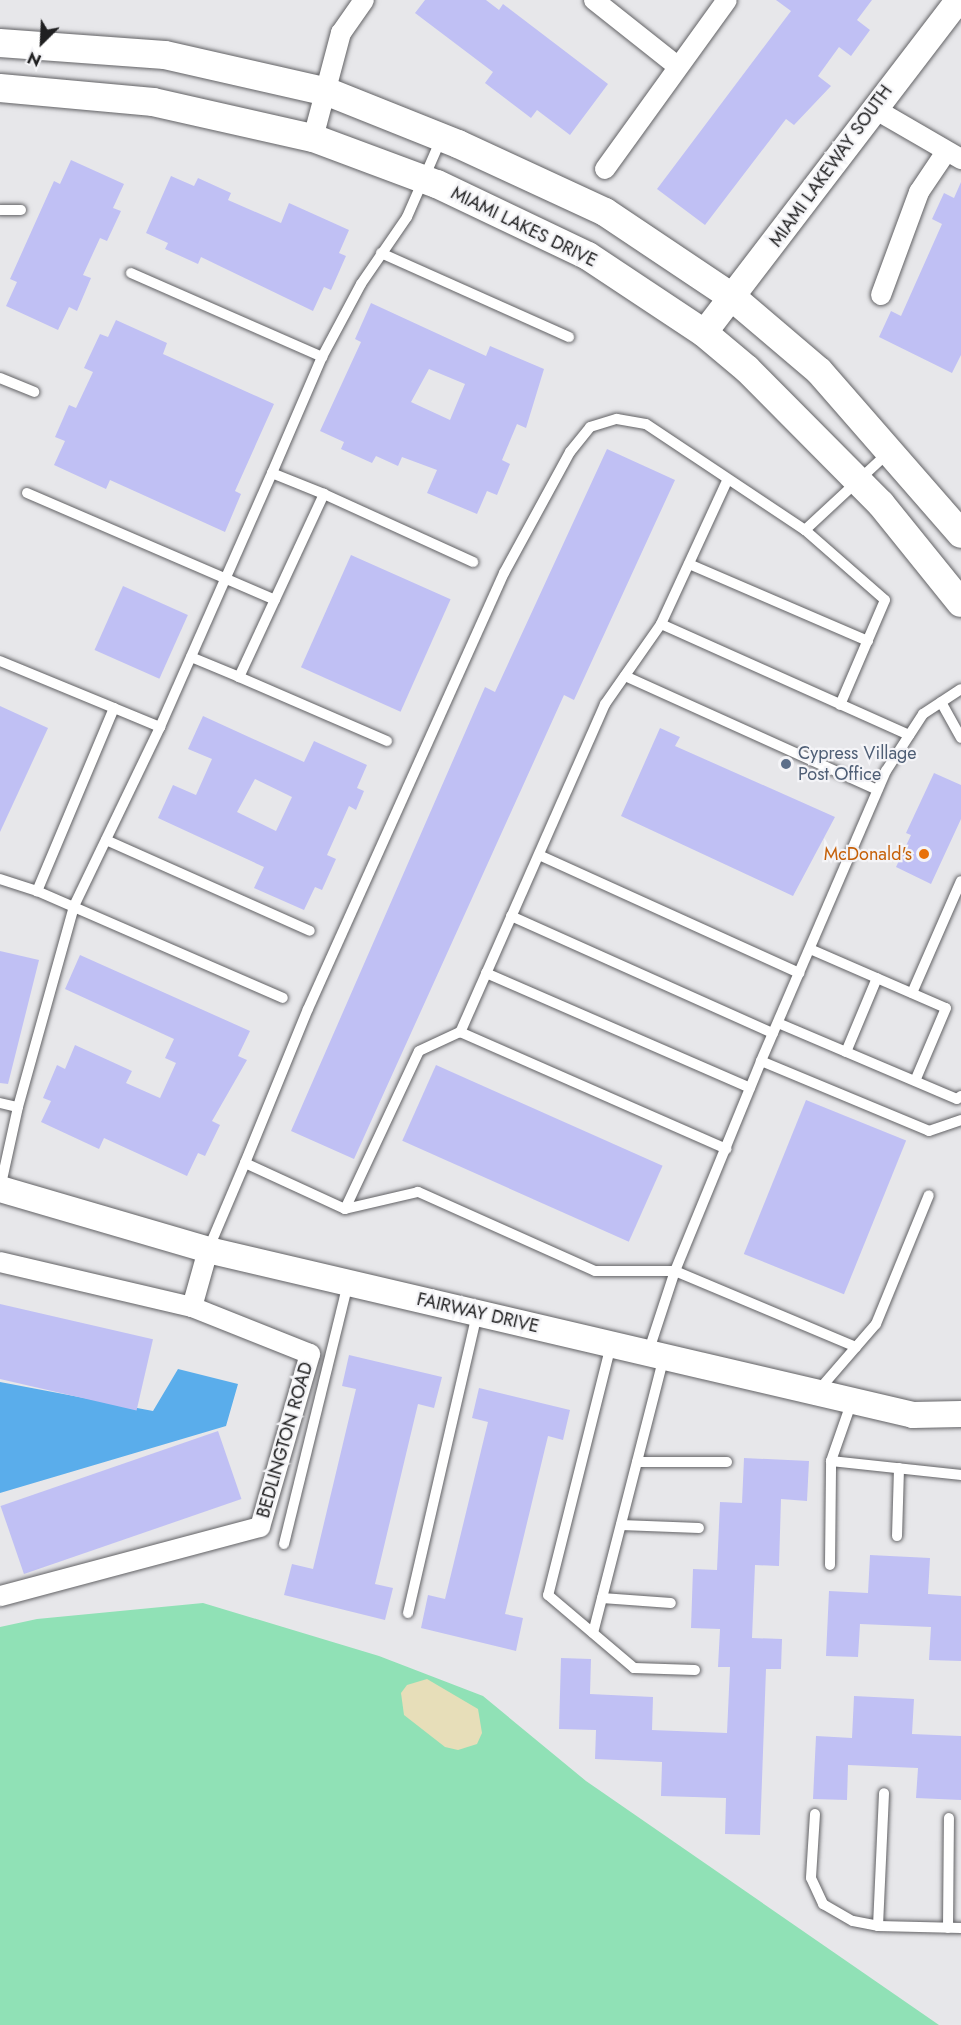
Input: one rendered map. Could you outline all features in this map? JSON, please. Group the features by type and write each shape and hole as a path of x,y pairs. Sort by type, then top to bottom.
{"main road":[{"path":"0,43 165,55 328,92 442,137 605,212 732,297 819,371 961,534"},
{"name":"MIAMI LAKES DRIVE","path":"0,88 153,102 313,138 425,179 588,256 704,333 747,369 857,480 961,603"}],"street":[{"path":"313,138 328,92 341,33 364,0"},
{"path":"594,0 676,65"},
{"path":"605,168 676,65 727,0"},
{"name":"MIAMI LAKEWAY SOUTH","path":"704,333 816,191 873,108 959,0"},
{"path":"873,108 954,156 919,192 881,295"},
{"name":"FAIRWAY DRIVE","path":"0,1189 208,1250 611,1345 913,1415 961,1414"},
{"path":"192,1307 208,1250"},
{"name":"BEDLINGTON ROAD","path":"0,1262 192,1307 310,1354 260,1527 0,1596"}],"lane":[{"path":"0,1189 18,1107 74,906 160,727 322,357 381,253 407,217 442,137"},
{"path":"0,210 21,210"},
{"path":"381,253 569,337"},
{"path":"130,273 322,357"},
{"path":"0,378 34,392"},
{"path":"208,1250 308,1009 499,584 570,452 590,427 617,419 646,424 674,439 727,481 805,531 885,600 840,705"},
{"path":"805,531 890,450"},
{"path":"272,473 324,494 473,562"},
{"path":"345,1209 420,1051 460,1032 605,704 661,624 727,481"},
{"path":"27,493 275,600"},
{"path":"239,677 324,494"},
{"path":"689,564 867,641"},
{"path":"661,624 909,735"},
{"path":"191,657 387,741"},
{"path":"0,661 160,727"},
{"path":"625,676 878,790"},
{"path":"593,1633 637,1462 656,1355 675,1270 761,1061 878,790 923,714 961,689"},
{"path":"941,702 961,738"},
{"path":"37,891 114,708"},
{"path":"106,840 310,931"},
{"path":"539,855 800,973"},
{"path":"0,879 74,906 283,998"},
{"path":"912,993 961,881"},
{"path":"511,916 776,1028 846,1052 959,1097"},
{"path":"810,949 946,1008 915,1081"},
{"path":"486,973 750,1088"},
{"path":"846,1052 877,978"},
{"path":"460,1032 726,1149"},
{"path":"761,1061 929,1131 961,1120"},
{"path":"0,1103 18,1107"},
{"path":"245,1163 345,1209 418,1191 595,1270 675,1270 856,1347"},
{"path":"817,1392 876,1324 929,1195"},
{"path":"284,1544 348,1283"},
{"path":"408,1613 478,1313"},
{"path":"611,1345 548,1595 634,1668 695,1670"},
{"path":"830,1565 831,1461 852,1401"},
{"path":"831,1461 961,1475"},
{"path":"637,1462 727,1462"},
{"path":"897,1536 899,1468"},
{"path":"621,1525 699,1528"},
{"path":"602,1599 671,1603"},
{"path":"878,1926 884,1793"},
{"path":"815,1814 811,1878 823,1904 853,1921 878,1926 961,1928"},
{"path":"948,1928 949,1818"}],"green space":[{"path":"203,1603 379,1656 483,1696 586,1781 939,2025 0,2025 0,1627 37,1619"}],"sand":[{"path":"427,1679 478,1709 482,1733 477,1744 458,1750 445,1747 404,1715 401,1693 407,1685"}],"water":[{"path":"178,1369 238,1384 226,1426 0,1493 0,1382 153,1411"}],"building":[{"path":"425,0 486,0 499,10 503,4 608,84 570,135 537,110 531,118 485,83 493,72 415,13"},
{"path":"776,0 872,0 857,20 870,30 851,56 839,47 818,76 831,86 794,125 786,119 705,225 657,189 791,11"},
{"path":"71,160 124,184 113,208 121,211 107,241 100,238 83,275 91,278 77,311 69,307 58,330 6,306 17,282 10,279 54,181 60,184"},
{"path":"171,176 194,186 198,178 231,193 228,200 281,223 289,203 349,230 339,253 346,256 331,290 324,287 313,311 201,257 198,264 165,249 168,243 146,233"},
{"path":"961,182 961,355 952,373 879,337 891,311 901,316 942,224 932,219 944,193 954,198"},
{"path":"371,303 486,356 490,346 544,369 526,428 517,424 502,460 510,464 497,495 487,491 477,514 427,493 437,470 402,457 398,466 376,456 372,463 341,449 344,442 320,431 361,342 355,339","holes":["429,369 465,384 450,420 411,402"]},
{"path":"116,320 167,343 163,354 274,404 235,491 241,494 225,532 110,480 106,489 54,465 65,441 55,437 69,405 76,408 93,372 84,368 100,334 108,337"},
{"path":"607,449 675,480 574,700 564,695 354,1159 291,1131 485,687 495,692"},
{"path":"351,555 451,599 401,712 301,667"},
{"path":"123,586 188,615 159,679 95,650"},
{"path":"0,706 48,728 0,832"},
{"path":"203,716 304,762 314,741 367,765 357,788 364,791 356,810 349,806 327,855 336,859 322,890 315,887 304,910 254,888 264,867 158,818 173,785 196,795 212,759 188,749","holes":["255,779 292,797 276,831 237,812"]},
{"path":"660,728 680,737 675,746 835,817 793,896 621,816"},
{"path":"934,773 961,785 961,819 931,884 896,867 911,835 906,833"},
{"path":"0,951 39,960 8,1084 0,1083"},
{"path":"80,955 250,1031 238,1056 247,1060 212,1121 220,1125 205,1156 198,1153 187,1176 104,1138 99,1149 41,1122 51,1101 43,1098 57,1065 65,1069 75,1045 132,1071 126,1083 160,1098 176,1063 165,1058 174,1039 65,989"},
{"path":"436,1065 663,1166 629,1242 402,1141"},
{"path":"806,1100 906,1140 844,1294 744,1254"},
{"path":"0,1304 153,1339 137,1410 0,1379"},
{"path":"349,1355 442,1377 434,1408 418,1404 375,1584 393,1588 385,1620 284,1595 292,1564 313,1569 356,1389 342,1386"},
{"path":"479,1388 570,1410 563,1440 548,1436 505,1614 523,1618 516,1651 421,1628 428,1595 445,1599 488,1422 472,1418"},
{"path":"218,1431 241,1499 24,1574 1,1506"},
{"path":"744,1458 809,1461 807,1501 781,1499 779,1566 755,1565 752,1638 782,1639 781,1669 766,1669 760,1835 725,1834 726,1798 661,1796 662,1762 595,1759 596,1730 559,1729 561,1658 591,1659 590,1694 653,1697 652,1730 727,1733 730,1667 718,1667 720,1629 691,1628 693,1569 717,1570 720,1502 742,1503"},
{"path":"870,1555 930,1558 928,1594 961,1596 961,1661 929,1660 931,1627 860,1624 858,1657 826,1656 829,1591 868,1593"},
{"path":"854,1696 914,1699 912,1734 961,1736 961,1800 916,1798 918,1768 848,1765 847,1800 813,1799 816,1736 852,1738"}],"place":[{"name":"Cypress Village Post Office","path":"786,764"},
{"name":"McDonald's","path":"924,854"}]}
